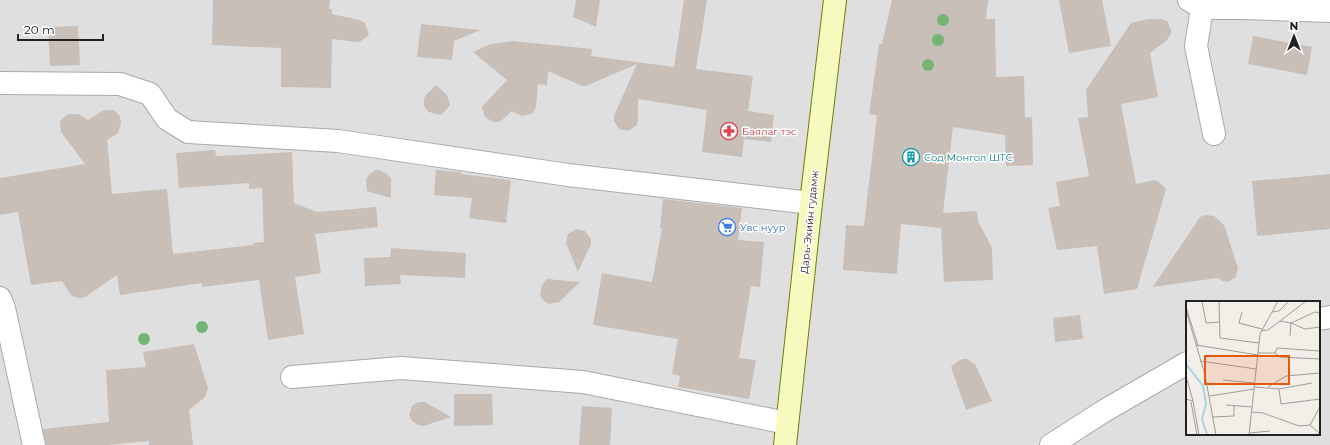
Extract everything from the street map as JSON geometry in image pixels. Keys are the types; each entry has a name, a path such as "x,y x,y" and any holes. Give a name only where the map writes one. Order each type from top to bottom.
{"main road":[{"name":"Дарь-Эхийн гудамж","path":"785,445 835,0"}],"street":[{"path":"1214,134 1196,46 1195,4 1244,8 1330,11"},
{"path":"0,83 120,84 150,94 167,119 188,132 338,141 568,175 811,203"},
{"path":"0,298 4,308 26,402 34,445"},
{"path":"1320,319 1330,317"},
{"path":"1051,445 1104,411 1186,364"},
{"path":"292,378 401,368 583,382 788,423"}],"shaded area":[{"path":"0,0 1330,0 1330,445 0,445"}],"building":[{"path":"213,0 330,0 329,9 332,9 332,14 359,20 365,23 369,35 357,42 332,39 331,88 281,87 281,48 212,45"},
{"path":"576,0 600,0 596,27 573,17"},
{"path":"684,0 707,0 696,69 753,76 748,111 774,115 771,142 744,139 742,157 702,152 707,110 638,99 638,121 636,126 628,131 619,129 614,121 614,116 637,64 586,86 582,86 548,71 547,85 538,84 536,106 535,110 531,114 522,116 512,111 498,122 493,122 485,117 482,107 507,80 473,52 491,44 513,41 592,49 591,56 674,67"},
{"path":"892,0 988,0 986,19 995,19 996,77 1024,76 1025,118 1032,117 1033,165 1006,166 1005,135 953,127 943,213 977,211 978,221 992,248 993,280 944,282 941,228 901,224 897,274 843,270 846,225 864,226 877,115 869,114 879,44 882,44"},
{"path":"1059,0 1102,0 1111,46 1069,53"},
{"path":"1148,19 1161,19 1167,21 1171,30 1171,34 1167,40 1150,53 1158,97 1121,104 1136,184 1155,180 1166,189 1137,289 1104,294 1097,246 1057,250 1048,208 1060,206 1056,182 1089,176 1078,118 1088,117 1086,90 1131,23"},
{"path":"421,24 480,30 454,41 452,60 417,57"},
{"path":"78,26 80,65 50,66 48,27"},
{"path":"1253,36 1312,47 1307,75 1248,64"},
{"path":"436,85 447,95 450,105 441,115 429,112 424,105 426,95"},
{"path":"113,110 117,113 120,117 121,123 118,133 107,140 112,194 167,189 173,254 253,245 253,243 264,242 262,188 249,189 249,183 179,188 176,153 215,150 216,156 292,152 294,203 317,212 376,207 378,227 315,234 321,273 295,277 304,334 268,340 259,280 202,287 202,283 120,295 117,275 85,297 80,298 71,295 62,281 31,285 18,212 0,215 0,178 85,164 61,132 60,121 68,114 78,114 88,120 102,111"},
{"path":"375,170 380,170 391,179 391,198 367,191 366,180"},
{"path":"436,170 461,172 461,174 511,180 506,223 469,218 472,198 434,195"},
{"path":"1330,174 1330,229 1257,236 1252,181"},
{"path":"663,199 742,208 738,240 764,242 760,287 751,286 739,358 756,360 749,399 678,387 680,376 672,374 678,339 593,325 602,273 652,282 662,228 660,228"},
{"path":"1206,215 1214,216 1224,225 1238,268 1236,277 1228,282 1217,278 1153,287 1200,217"},
{"path":"576,229 585,231 591,239 591,244 578,272 566,243 568,234"},
{"path":"391,248 466,253 465,278 400,275 401,284 365,286 364,258 390,257"},
{"path":"547,279 580,282 559,302 549,304 542,299 540,294 542,285"},
{"path":"1080,315 1083,339 1055,342 1053,318"},
{"path":"194,344 208,388 205,397 189,410 193,445 149,445 149,441 108,445 46,445 43,429 109,422 106,370 146,367 143,352"},
{"path":"963,359 967,359 975,364 992,401 966,410 951,367"},
{"path":"454,394 492,394 493,425 454,426"},
{"path":"420,402 425,402 451,417 423,426 418,425 411,420 409,415 412,406"},
{"path":"582,406 612,408 610,445 579,445"}],"place":[{"name":"Баялаг тэс","path":"729,131"},
{"name":"Сод Монгол ШТС","path":"911,157"},
{"name":"Увс нуур","path":"727,227"}]}
